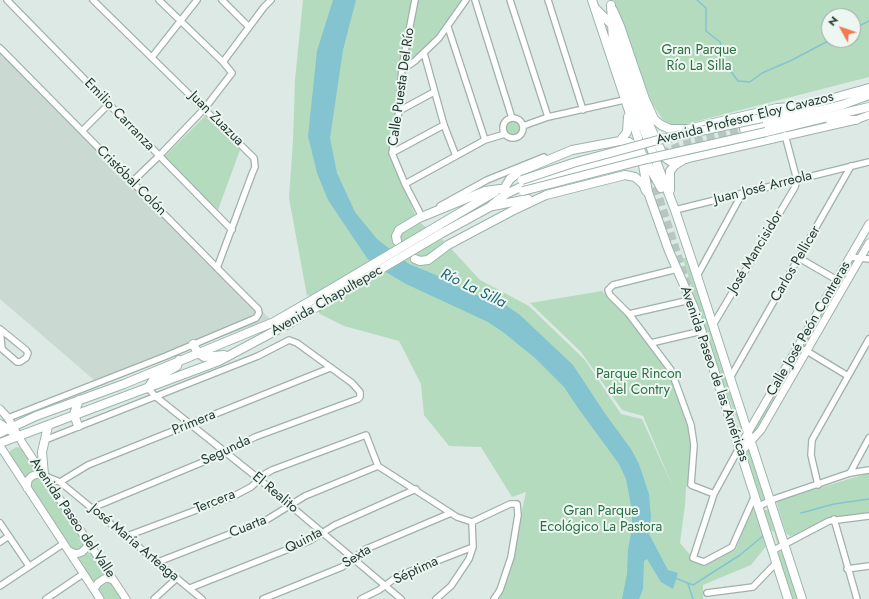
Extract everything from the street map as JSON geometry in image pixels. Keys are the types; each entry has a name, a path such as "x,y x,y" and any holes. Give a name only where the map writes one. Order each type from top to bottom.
{"main road":[{"name":"Avenida Paseo de las Américas","path":"610,2 614,45 662,182 684,237 771,500 802,599"},
{"path":"610,2 620,26 645,99 654,119 665,128 696,128 777,108 804,106"},
{"path":"593,4 618,34 648,122 664,157 668,160 686,159"},
{"path":"593,4 624,100 648,166 662,182 675,224 680,234 684,237"},
{"name":"Avenida Profesor Eloy Cavazos","path":"642,147 762,118 869,88"},
{"path":"744,129 842,105 869,95"},
{"name":"Avenida Profesor Eloy Cavazos","path":"654,159 869,107"},
{"path":"620,141 627,132 628,110"},
{"path":"811,120 856,120"},
{"path":"658,146 667,134 676,129"},
{"path":"642,147 645,131"},
{"path":"396,241 398,232 403,227 485,191 503,188 510,179 519,172 572,150 620,141 629,142 642,147"},
{"name":"Avenida Paseo de las Américas","path":"642,147 648,192 702,331 739,451 755,495 788,599"},
{"path":"491,206 506,194 529,183 558,173 626,156 642,147"},
{"name":"Avenida Chapultepec","path":"0,433 274,322 503,188 573,163 642,147"},
{"name":"Avenida Chapultepec","path":"0,443 219,361 332,298 442,233 491,206 523,191 654,159"},
{"path":"673,207 669,183 670,171 686,159"},
{"path":"491,206 542,197 598,181 629,175 635,177 643,184 655,211"},
{"path":"648,192 651,184 662,182"},
{"path":"415,258 420,261 428,260 448,245 542,197"},
{"path":"193,344 198,353 204,357 236,352"},
{"path":"148,388 153,380 177,366 179,360"},
{"path":"78,426 74,416 75,408 79,400"},
{"path":"0,424 11,428 19,436"},
{"path":"44,476 41,458 48,426"}],"street":[{"name":"Emilio Carranza","path":"7,0 232,230"},
{"name":"Juan Zuazua","path":"93,0 251,154 255,163 217,268"},
{"path":"132,182 205,108 232,73 223,62 159,0"},
{"path":"152,57 197,0"},
{"path":"222,0 249,27"},
{"path":"223,62 271,0"},
{"name":"Calle Puesta Del Río","path":"415,0 402,70 399,111 392,153 405,184 423,217"},
{"path":"402,70 424,53 448,27 466,0"},
{"path":"475,0 512,118"},
{"path":"512,0 548,117"},
{"path":"548,0 583,110"},
{"path":"448,27 485,140"},
{"name":"Cristóbal Colón","path":"0,48 258,309 259,315 193,344"},
{"path":"424,53 444,125 456,156"},
{"path":"399,111 434,92"},
{"path":"522,126 548,117 624,100"},
{"path":"82,131 109,104"},
{"path":"686,159 785,135 856,120 869,115"},
{"path":"405,184 485,140 505,134 511,137 516,137 522,131 522,126 520,121 512,118"},
{"path":"505,134 504,125 512,118"},
{"path":"392,153 444,125"},
{"path":"785,135 797,180"},
{"path":"423,217 487,180 550,156 572,150"},
{"path":"851,166 869,162"},
{"name":"Juan José Arreola","path":"673,207 797,180 851,166"},
{"name":"Carlos Pellicer","path":"730,378 851,166"},
{"name":"José Mancisidor","path":"713,325 795,187 797,180"},
{"path":"697,276 743,192"},
{"name":"Calle José Peón Contreras","path":"750,438 869,224"},
{"name":"Calle José Peón Contreras","path":"750,438 763,426 805,350 860,259 867,250 869,243"},
{"path":"852,254 867,250"},
{"path":"852,254 860,259 869,259"},
{"path":"799,258 837,280"},
{"path":"677,269 613,285 608,290 610,295 629,314 671,370 691,425 694,445 691,484 714,494"},
{"path":"629,314 690,300"},
{"path":"0,329 26,350 28,353 26,358 17,362 2,349 0,329"},
{"path":"651,343 702,331"},
{"path":"818,485 811,455 812,440 869,339"},
{"path":"45,440 258,356 289,340 297,343 330,368"},
{"path":"8,418 193,344"},
{"path":"805,350 848,376"},
{"name":"Segunda","path":"92,508 255,438 360,397 356,386 330,368"},
{"name":"Primera","path":"60,482 88,465 330,368"},
{"path":"88,387 92,396"},
{"name":"El Realito","path":"148,388 155,396 259,479 289,506 401,599"},
{"path":"0,409 8,418 11,428"},
{"name":"Tercera","path":"127,536 234,496 251,487 272,470 366,434 378,466"},
{"name":"Avenida Paseo del Valle","path":"19,436 126,599"},
{"path":"750,438 739,451 714,494 693,558 704,562 732,547 755,495"},
{"path":"850,473 869,438"},
{"name":"Avenida Paseo del Valle","path":"0,446 100,599"},
{"path":"378,466 416,489 451,513 472,522 510,504 516,504 518,514 511,557 500,590 494,599"},
{"name":"Cuarta","path":"158,562 268,519 305,496 378,466"},
{"path":"758,507 771,500 850,473 869,470"},
{"path":"27,488 28,480 32,476 38,474 44,476"},
{"name":"José María Arteaga","path":"44,476 60,482 202,599"},
{"name":"Quinta","path":"190,588 309,541 335,525 416,489"},
{"name":"Sexta","path":"263,599 342,567 366,549 451,513"},
{"path":"772,551 834,519 869,516"},
{"path":"834,519 847,569 857,599"},
{"path":"0,522 29,566"},
{"path":"436,599 443,594 458,578 469,560 473,547 472,522"},
{"path":"0,542 9,536"},
{"path":"0,586 29,566 65,547 79,554 85,550 87,541"},
{"name":"Séptima","path":"361,599 403,574 473,547"},
{"path":"707,593 754,587 776,563"},
{"path":"847,569 869,566"},
{"path":"46,599 84,574"},
{"path":"94,589 98,583 104,579 108,578 113,580"},
{"path":"159,598 177,578"}],"shaded area":[{"path":"0,48 271,320 94,380 0,299"}],"green space":[{"name":"Gran Parque Ecológico La Pastora","path":"303,0 414,0 400,67 392,153 415,215 413,217 445,242 480,280 529,306 585,360 621,414 642,419 673,487 643,416 622,410 581,352 530,303 602,291 627,317 669,372 688,424 693,448 688,484 686,487 680,543 693,558 706,564 736,549 754,504 767,545 751,565 703,585 703,599 497,599 509,569 526,492 512,497 481,447 449,446 424,415 421,384 399,341 344,326 320,314 309,295 307,296 289,198 295,80"},
{"path":"418,0 461,0 456,10 429,44 409,61 407,59"},
{"name":"Gran Parque Río La Silla","path":"614,0 869,0 869,77 674,127 663,120 652,103"},
{"path":"205,116 240,150 218,210 164,157"},
{"path":"513,120 519,122 521,128 519,134 513,136 507,134 505,128 507,122"},
{"path":"683,258 686,258 721,361 744,431 742,432 708,344"},
{"path":"851,259 855,260 755,434 751,430"},
{"path":"749,445 766,499 762,502 744,450"},
{"path":"16,447 22,448 122,599 103,599 9,455 10,451"},
{"path":"869,473 869,514 830,517 794,535 790,536 786,533 776,501"},
{"path":"770,510 781,542 777,543 774,532 769,529 763,511"},
{"path":"784,550 799,599 791,599 777,553"}],"water":[{"path":"333,0 356,0 343,50 330,138 337,173 355,212 377,239 409,264 436,275 468,292 507,306 520,315 573,365 631,449 639,464 649,494 651,517 649,534 668,570 678,573 673,589 661,582 647,559 644,561 643,589 639,599 622,599 627,574 628,549 632,529 632,511 626,479 619,464 564,387 535,358 488,322 406,284 379,268 367,258 328,200 317,173 308,136 317,51"}],"waterway":[{"path":"697,0 706,8 706,31 720,42 726,65 738,81 750,82 762,73 790,61 821,45"},
{"path":"861,25 869,21"},
{"path":"801,513 834,504 869,499"},
{"path":"675,578 693,585 740,555 764,535"},
{"path":"688,584 693,599"}],"tunnel":[{"path":"663,156 668,151 682,145 744,129"},
{"path":"654,175 655,185 688,287"}],"water label":[{"name":"Río La Silla","path":"473,289"}],"park label":[{"name":"Parque Rincon del Contry","path":"639,384"}]}
